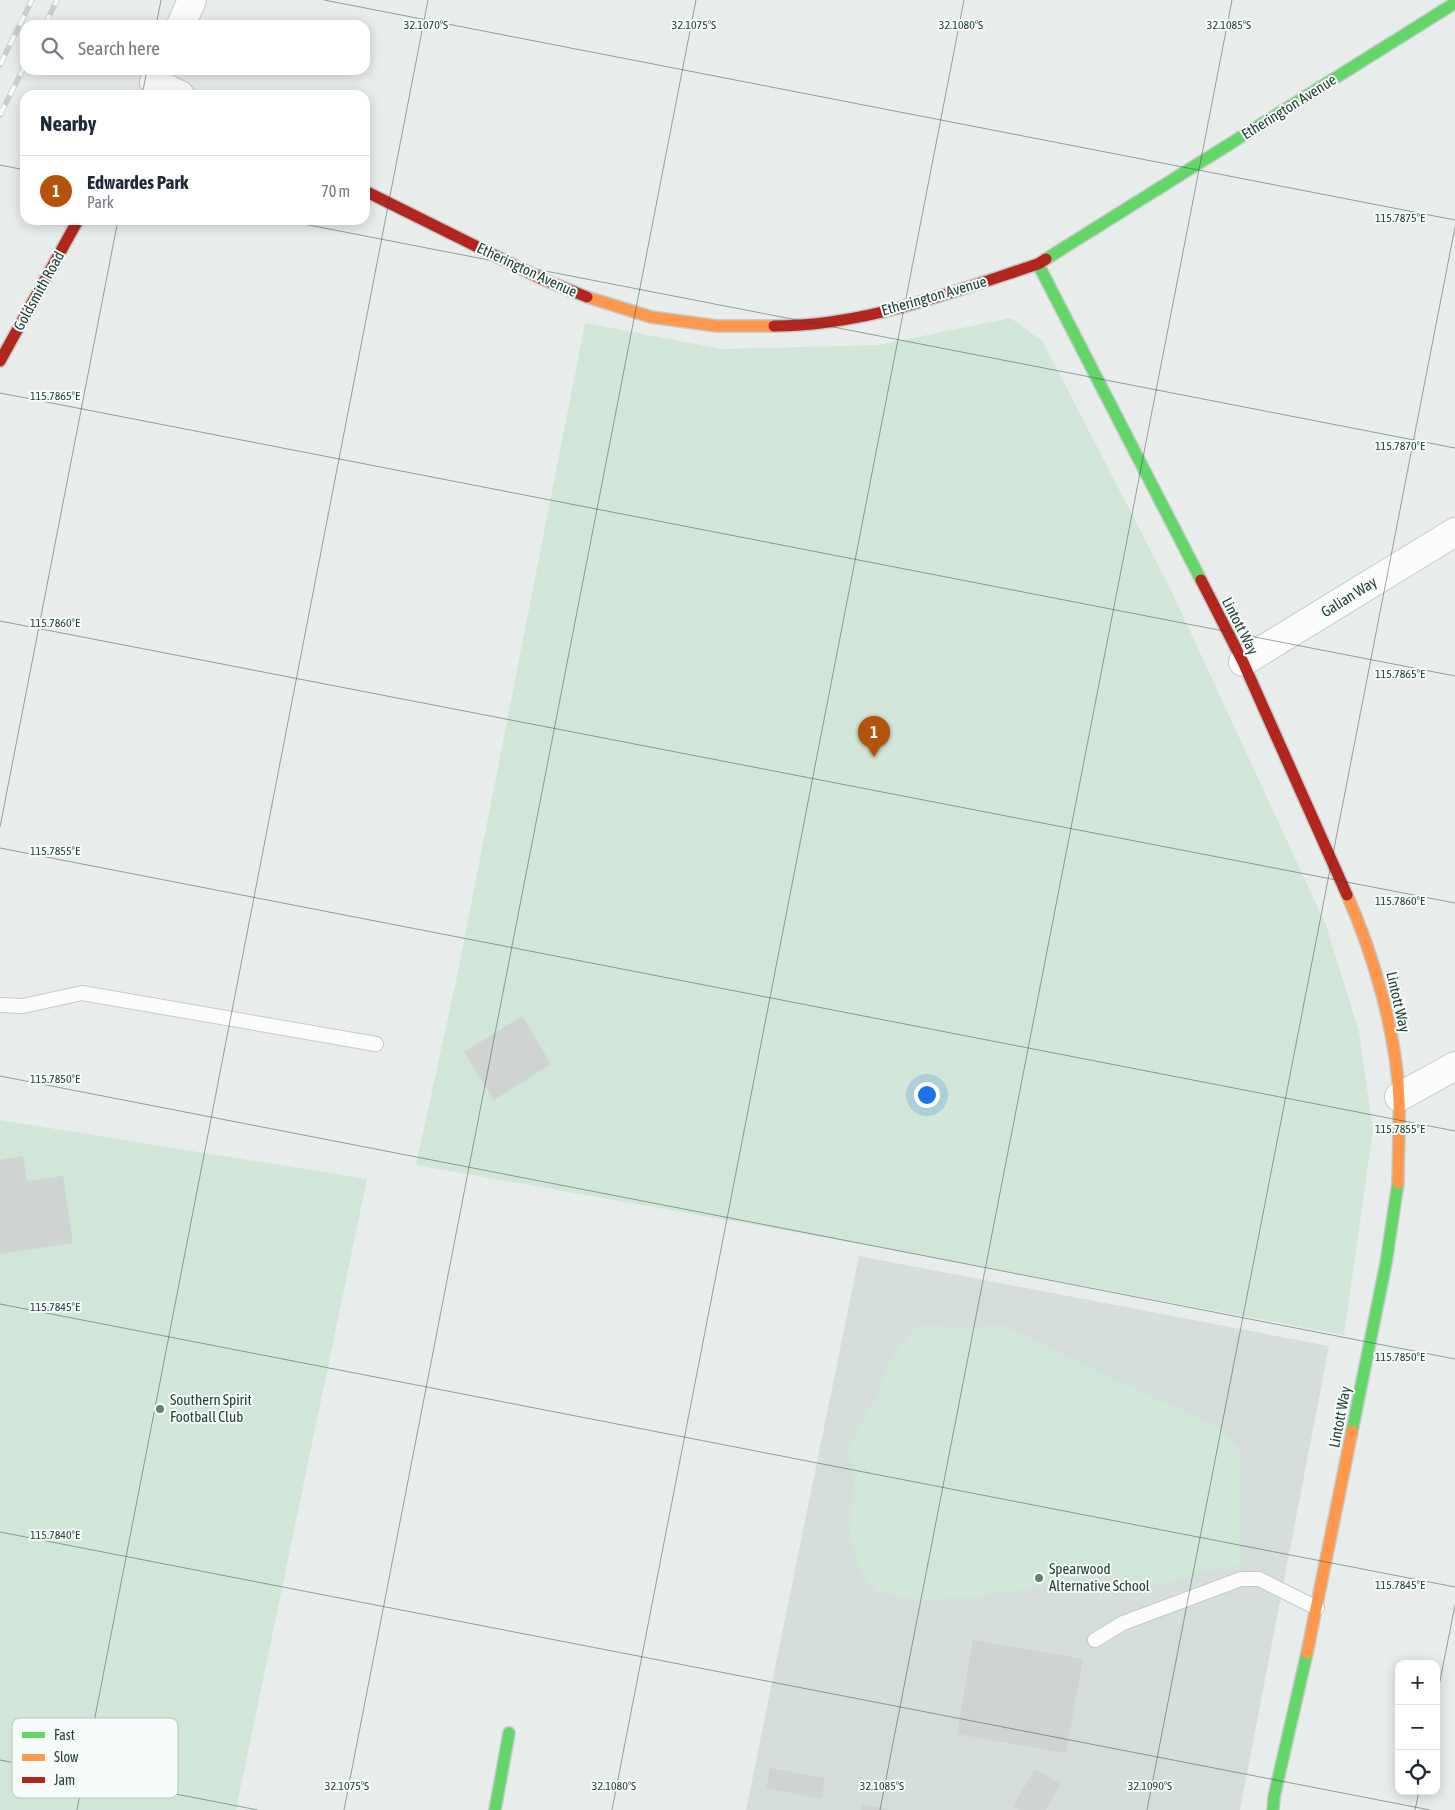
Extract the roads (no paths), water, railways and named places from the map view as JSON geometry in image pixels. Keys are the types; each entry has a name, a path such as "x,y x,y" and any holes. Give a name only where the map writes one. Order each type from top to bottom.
{"street":[{"path":"183,20 192,0"},
{"name":"Etherington Avenue","path":"370,193 542,280 604,303 651,317 717,326 782,326 840,320 902,308 1038,264 1455,3"},
{"path":"154,82 170,90"},
{"name":"Goldsmith Road","path":"0,361 75,225"},
{"name":"Lintott Way","path":"1038,264 1242,662 1353,908 1379,983 1392,1039 1399,1097 1398,1183 1386,1263 1317,1608 1274,1797 1273,1810"},
{"name":"Galian Way","path":"1242,662 1455,532"},
{"path":"1399,1097 1455,1066"},
{"path":"495,1810 509,1733"}],"lane":[{"path":"0,1005 23,1006 82,993 376,1044"},
{"path":"1095,1640 1123,1623 1242,1579 1259,1579 1317,1608"}],"railway":[{"path":"22,20 32,0"},
{"path":"47,20 57,0"},
{"path":"0,65 20,24"},
{"path":"0,115 20,75"}],"place":[{"name":"Edwardes Park","path":"874,757"},
{"name":"Southern Spirit Football Club","path":"160,1409"},
{"name":"Spearwood Alternative School","path":"1039,1578"}]}
